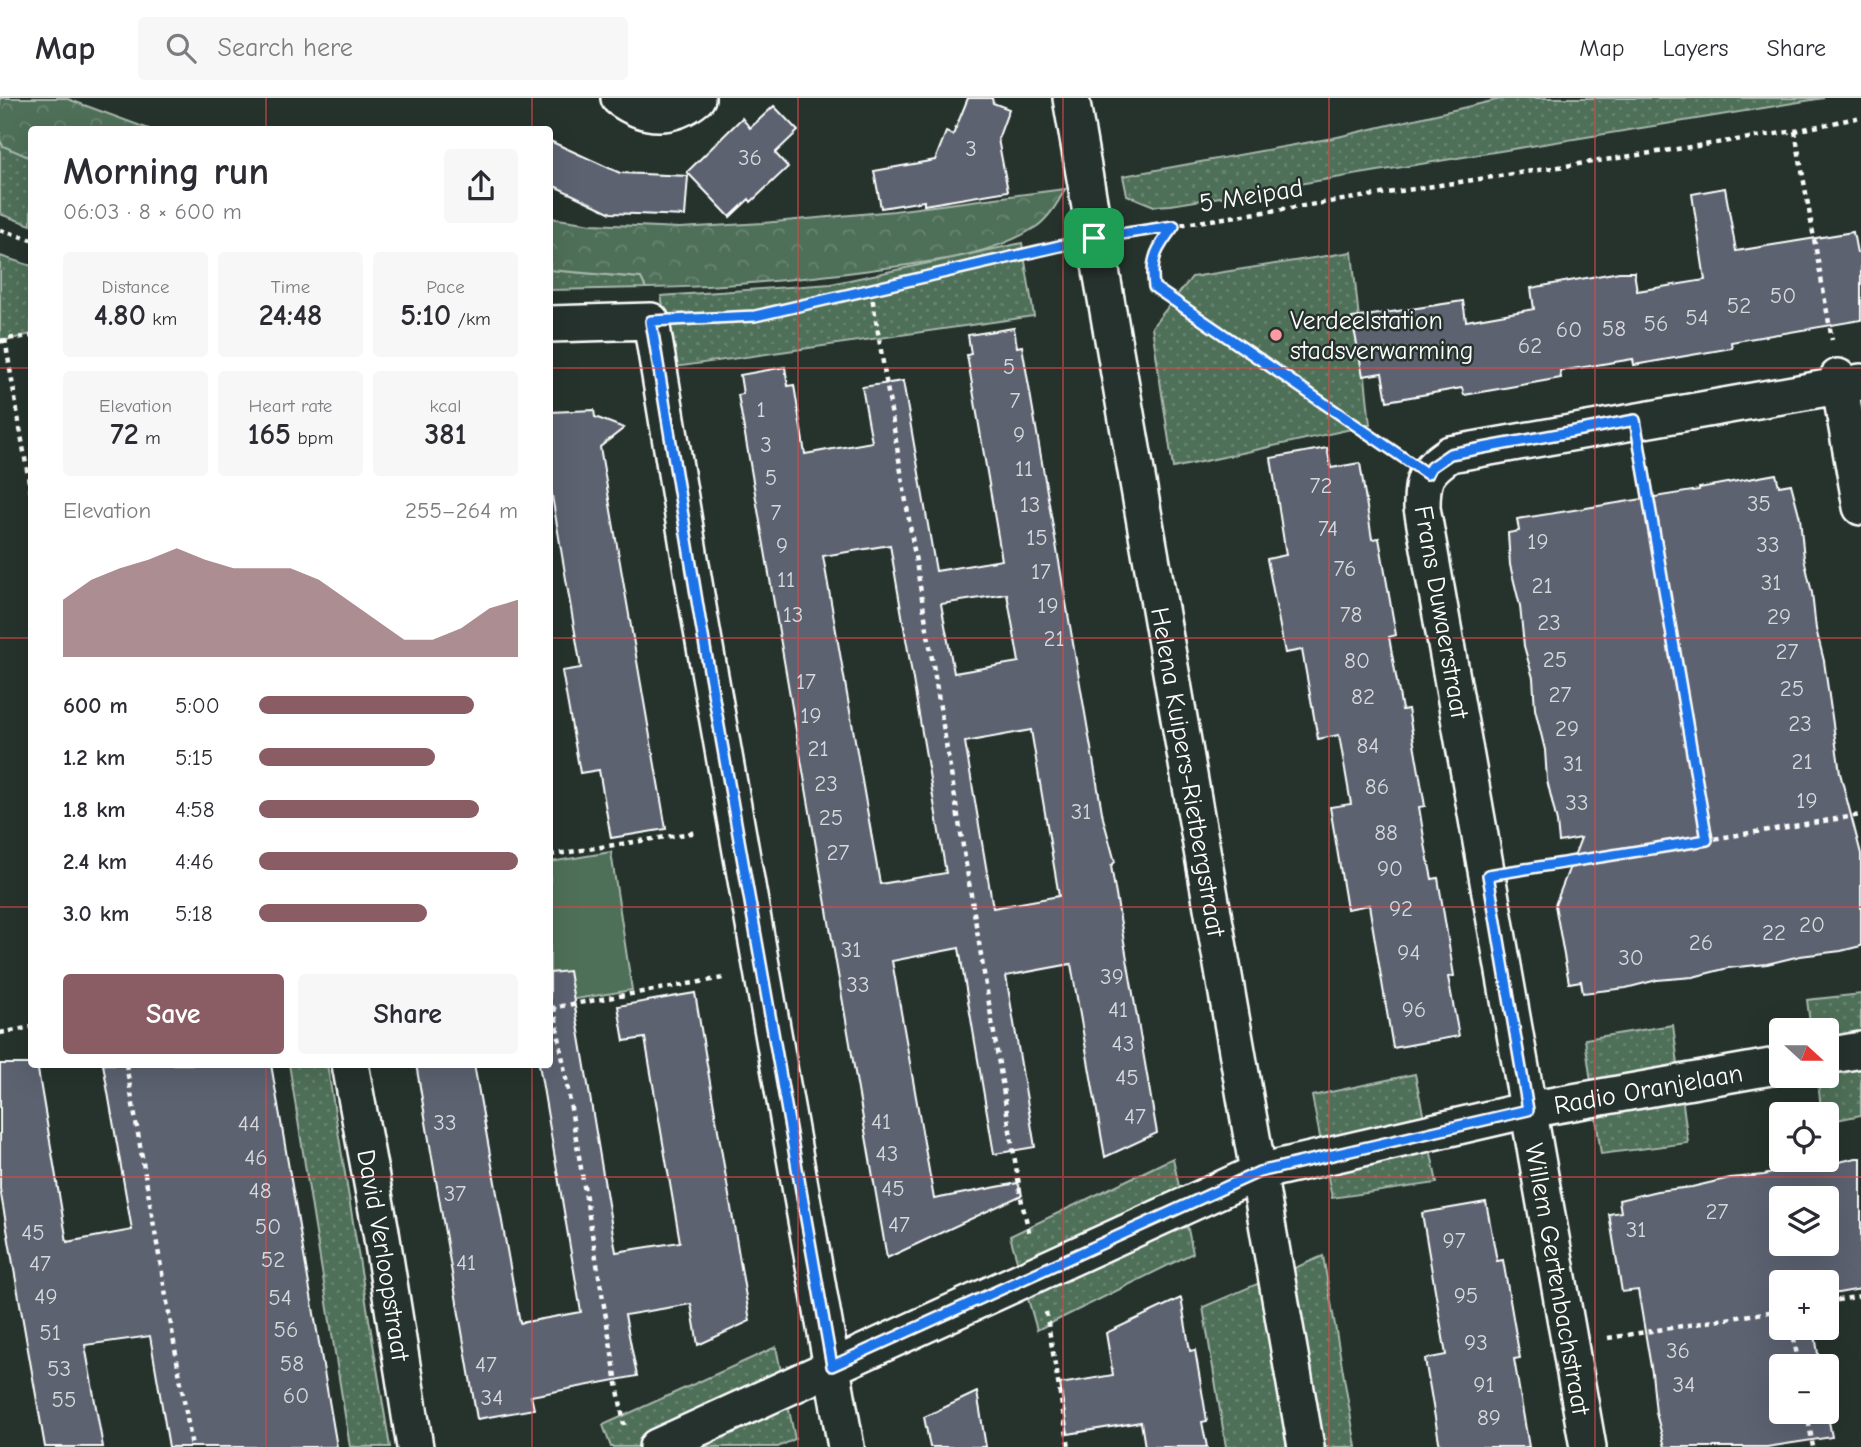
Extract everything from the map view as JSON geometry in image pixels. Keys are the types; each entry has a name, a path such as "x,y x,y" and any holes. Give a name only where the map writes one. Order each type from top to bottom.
{"street":[{"path":"619,98 633,108 650,113 669,113 687,107 697,98"},
{"name":"Helena Kuipers-Rietbergstraat","path":"1071,98 1306,1447"},
{"path":"553,324 651,321 846,1447"},
{"path":"1846,381 1861,507"},
{"name":"Frans Duwaerstraat","path":"1528,1110 1422,508 1422,484 1431,467 1450,454 1846,381"},
{"path":"1839,1054 1861,1050"},
{"name":"Radio Oranjelaan","path":"641,1441 832,1366 1259,1172 1528,1110 1769,1067"},
{"name":"David Verloopstraat","path":"351,1068 381,1232 415,1447"},
{"name":"Willem Gertenbachstraat","path":"1528,1110 1588,1447"}],"path":[{"name":"5 Meipad","path":"651,321 755,316 1094,238 1795,131 1861,117"},
{"path":"1795,131 1846,381"},
{"path":"1174,226 1156,250 1152,271 1154,287 1427,474"},
{"path":"0,230 28,239"},
{"path":"871,290 1022,1203 1039,1273 1069,1447"},
{"path":"28,337 2,341 28,479"},
{"path":"1635,420 1707,840"},
{"path":"1488,875 1861,816"},
{"path":"553,855 737,825"},
{"path":"553,1007 762,972"},
{"path":"553,1012 641,1441"},
{"path":"0,1033 28,1028"},
{"path":"127,1068 192,1447"},
{"path":"1839,1300 1861,1296"},
{"path":"1569,1345 1769,1312"},
{"path":"1809,1424 1813,1447"}],"green space":[{"path":"0,98 65,98 141,126 28,126 28,157 3,146 0,140"},
{"path":"1505,98 1824,98 1171,205 1154,206 1127,195 1123,176 1333,138"},
{"path":"0,140 4,146 28,157 28,224 0,214"},
{"path":"1065,189 1053,210 1036,227 997,246 935,261 787,280 646,288 641,278 553,270 553,218 592,224 680,228 894,211"},
{"path":"1022,243 1034,316 675,367 661,296 831,284"},
{"path":"1352,252 1370,425 1173,468 1152,327 1192,277"},
{"path":"0,256 28,265 28,335 0,342"},
{"path":"553,270 641,278 646,288 553,290"},
{"path":"611,852 632,990 553,1003 553,862"},
{"path":"1861,994 1861,1115 1839,1120 1839,1102 1820,1102 1819,1088 1839,1088 1839,1018 1809,1018 1807,1000"},
{"path":"1673,1025 1688,1143 1601,1154 1585,1039"},
{"path":"290,1068 328,1068 390,1447 350,1447"},
{"path":"1415,1074 1437,1183 1332,1198 1312,1096"},
{"path":"1173,1158 1193,1253 1037,1330 1010,1236"},
{"path":"1323,1256 1356,1447 1226,1447 1203,1307"},
{"path":"776,1347 795,1439 778,1447 611,1447 603,1425"}],"building":[{"path":"968,98 992,98 993,103 1009,109 998,139 1008,191 924,205 924,201 881,208 874,171 935,160 946,132 953,135"},
{"path":"774,106 798,131 775,153 788,167 751,202 749,199 730,217 687,172 742,118 750,128"},
{"path":"553,142 620,173 688,176 685,216 611,213 553,185"},
{"path":"1725,188 1736,251 1853,232 1857,253 1861,253 1861,320 1731,342 1732,348 1634,365 1633,359 1560,371 1561,378 1464,395 1462,388 1387,401 1382,373 1363,376 1352,318 1463,301 1466,321 1534,309 1531,288 1619,272 1634,272 1637,291 1705,280 1692,194"},
{"path":"1014,328 1017,347 1022,346 1103,818 1115,862 1111,866 1157,1133 1105,1157 1071,964 1006,976 1035,1147 994,1154 959,948 892,961 934,1199 1018,1183 1022,1195 887,1258 738,395 743,394 740,375 785,367 788,386 794,385 805,454 872,442 862,387 903,381 936,571 1002,560 967,355 971,354 968,335","holes":["890,545 946,873 880,884 823,556","1007,594 1019,662 954,673 941,604","1031,730 1059,896 993,908 965,742"]},
{"path":"594,410 595,417 624,428 600,447 666,829 611,838 599,770 580,773 562,671 581,668 553,502 553,412"},
{"path":"1327,448 1331,468 1360,463 1372,539 1379,538 1396,635 1389,637 1402,710 1408,709 1425,806 1419,807 1425,844 1432,879 1438,878 1454,976 1448,977 1459,1036 1393,1048 1369,905 1347,909 1330,807 1351,804 1339,735 1318,739 1302,650 1285,653 1267,559 1286,555 1271,458"},
{"path":"1776,474 1779,486 1791,484 1800,518 1804,558 1824,661 1840,773 1861,854 1861,946 1767,964 1728,968 1693,977 1657,980 1626,988 1583,993 1581,981 1569,983 1555,905 1581,838 1559,842 1547,780 1545,750 1535,709 1533,678 1524,646 1520,606 1510,565 1508,533 1519,531 1517,519 1699,490"},
{"path":"569,971 616,1252 680,1242 645,1038 624,1041 618,1006 695,993 750,1321 698,1345 691,1304 625,1315 637,1376 531,1396 534,1409 477,1419 417,1068 475,1068 520,1323 581,1312 540,1068 553,1068 553,973"},
{"path":"0,1064 28,1064 28,1068 38,1068 67,1242 132,1230 104,1068 272,1068 337,1447 169,1447 150,1336 85,1345 103,1447 45,1447 0,1189"},
{"path":"1861,1158 1861,1289 1839,1293 1839,1270 1769,1270 1769,1340 1816,1340 1818,1354 1769,1354 1769,1424 1830,1424 1832,1437 1767,1447 1665,1447 1656,1413 1638,1290 1622,1292 1609,1214 1621,1212 1619,1200 1730,1178 1776,1172 1839,1172 1839,1162"},
{"path":"1486,1202 1497,1261 1503,1260 1520,1358 1514,1359 1529,1447 1440,1447 1425,1359 1446,1355 1422,1213"},
{"path":"1181,1298 1190,1351 1195,1350 1207,1421 1202,1422 1207,1447 1145,1447 1141,1422 1068,1434 1060,1384 1113,1375 1106,1333"},
{"path":"977,1392 986,1447 930,1447 924,1417"}],"place":[{"name":"Verdeelstation stadsverwarming","path":"1276,335"}],"route":[{"path":"1174,226 1156,250 1152,271 1154,287 1427,474 1431,467 1450,454 1635,420 1707,840 1488,875 1528,1110 1259,1172 832,1366 700,619 651,321 755,316 1094,238 1174,226"}]}
